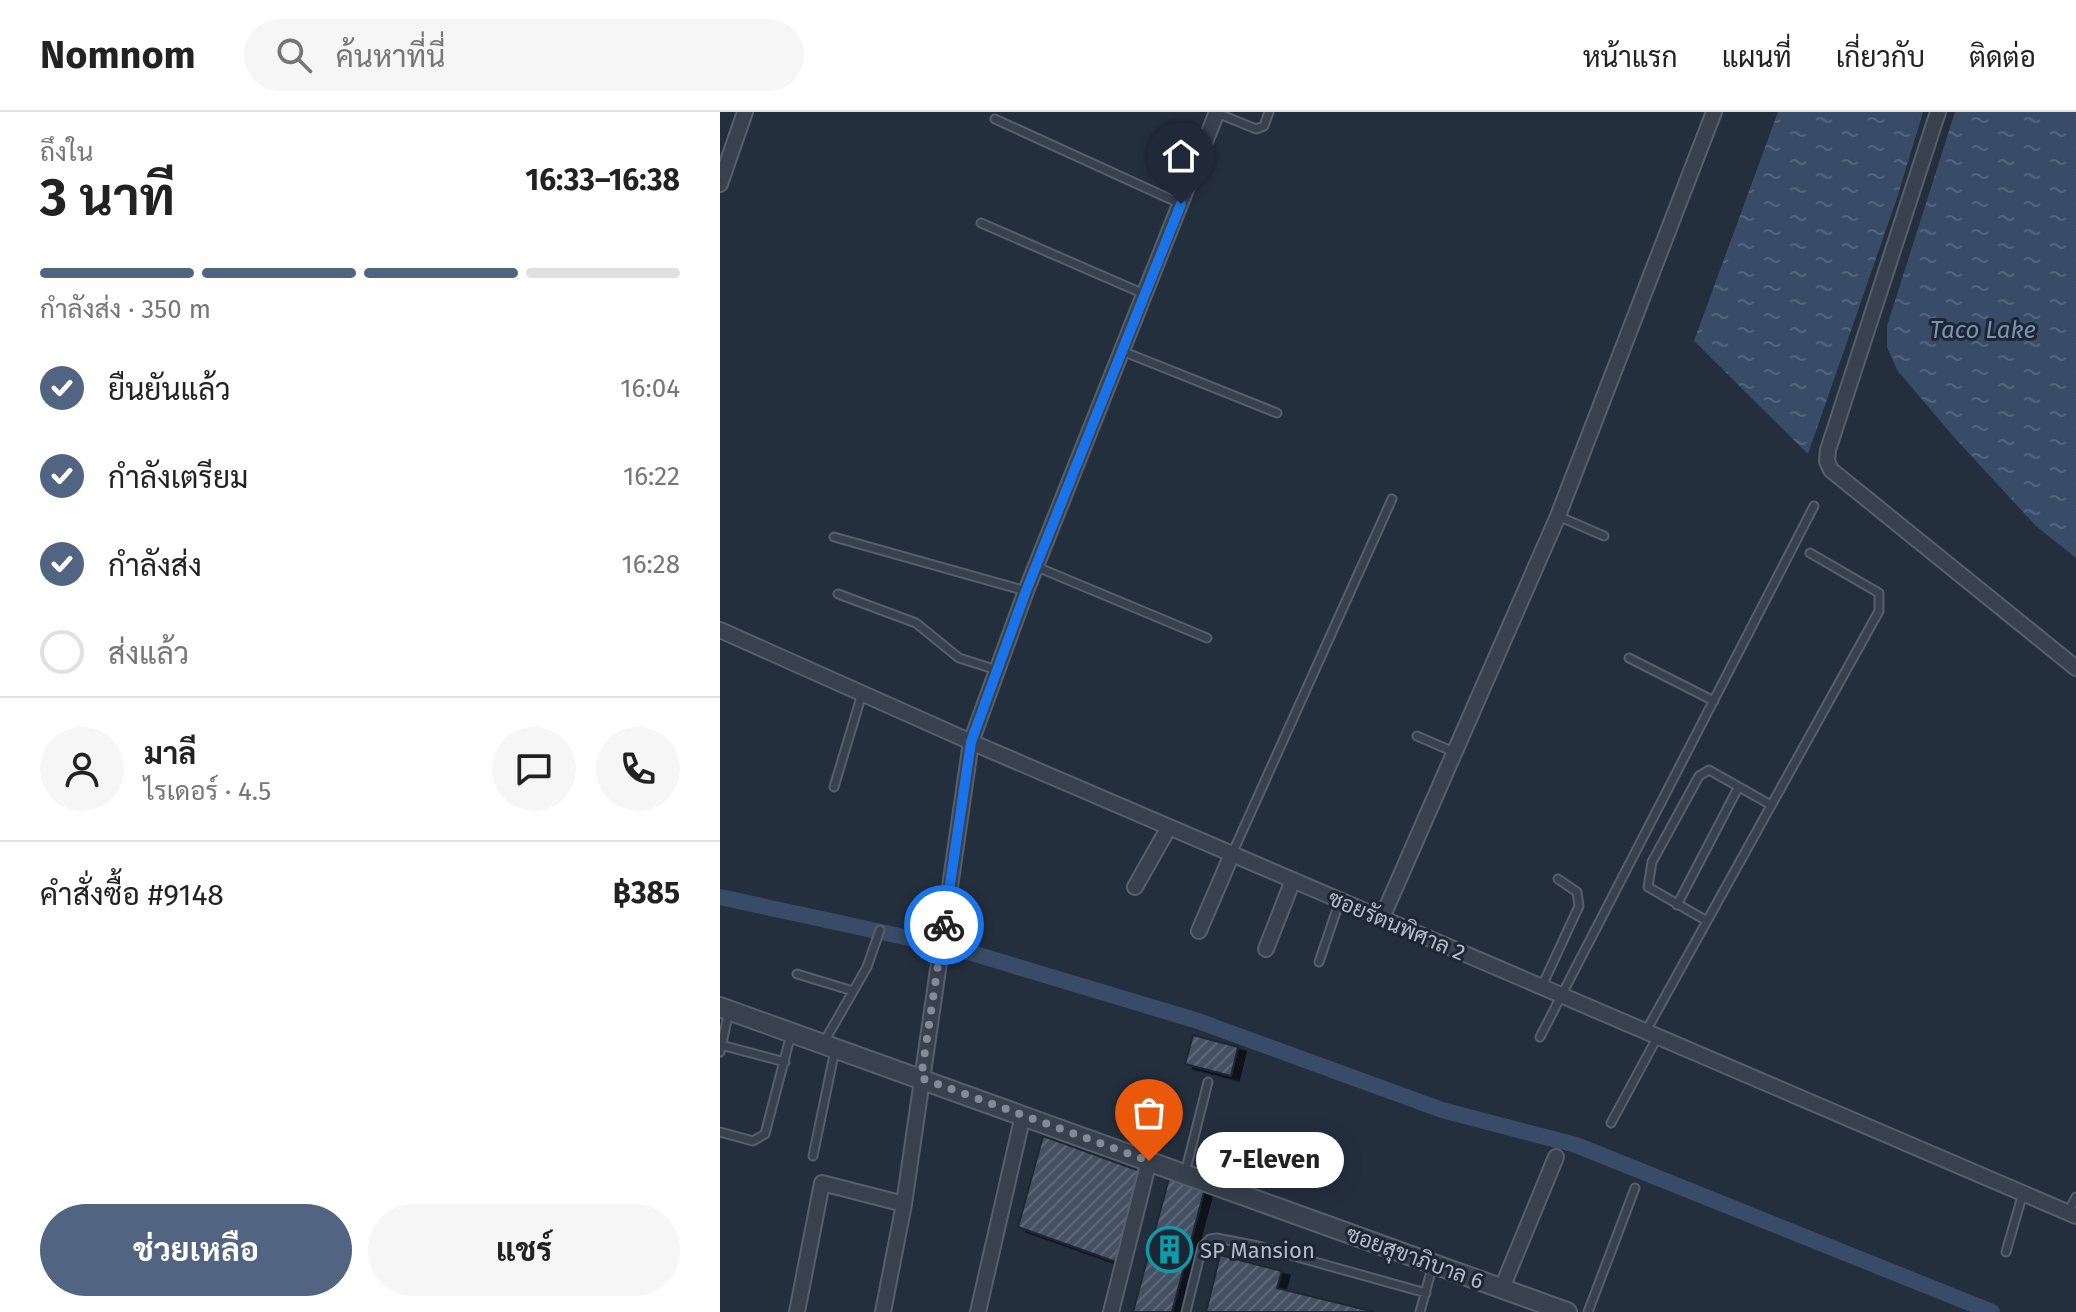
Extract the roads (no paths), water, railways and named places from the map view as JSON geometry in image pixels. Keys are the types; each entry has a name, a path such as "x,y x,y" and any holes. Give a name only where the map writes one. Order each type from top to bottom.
{"street":[{"path":"720,184 745,112"},
{"path":"883,1312 904,1204 971,742 1026,591 1217,112"},
{"path":"1382,918 1558,516 1714,112"},
{"path":"1938,112 1837,420 1827,461 1831,470 2076,668"},
{"name":"ซอยรัตนพิศาล 2","path":"720,630 971,742 2072,1214"},
{"path":"1135,887 1169,827"},
{"path":"1199,931 1232,854"},
{"path":"1266,949 1293,880"},
{"name":"ซอยสุขาภิบาล 6","path":"725,1008 1502,1288 1539,1307 1567,1312"},
{"path":"978,1312 1023,1115"},
{"path":"1502,1288 1556,1157"},
{"path":"1111,1312 1149,1161"},
{"path":"797,1312 822,1183 904,1204"}],"lane":[{"path":"1217,112 1260,129 1269,112"},
{"path":"995,119 1181,204"},
{"path":"981,223 1145,294"},
{"path":"1122,351 1277,413"},
{"path":"1232,854 1392,499"},
{"path":"1540,1037 1814,506"},
{"path":"1558,516 1604,536"},
{"path":"834,537 1026,591"},
{"path":"1611,1123 1707,921 1879,611 1879,593 1810,553"},
{"path":"1037,567 1207,638"},
{"path":"838,594 916,623 959,658 997,670"},
{"path":"1629,658 1714,701"},
{"path":"834,787 863,692"},
{"path":"1417,736 1456,753"},
{"path":"1707,921 1648,887 1657,852 1699,776 1709,770 1771,805"},
{"path":"1677,905 1738,788"},
{"path":"1542,987 1579,906 1577,892 1558,879"},
{"path":"1319,962 1340,900"},
{"path":"813,1156 829,1046 867,967 880,930"},
{"path":"797,974 853,991"},
{"path":"725,1008 721,1048 785,1062"},
{"path":"720,1132 753,1141 765,1134 791,1032"},
{"path":"1185,1174 1208,1082"},
{"path":"1588,1312 1635,1188"},
{"path":"2006,1252 2023,1193"},
{"path":"2072,1214 2076,1197"},
{"path":"1186,1312 1202,1247 1210,1239 1217,1238 1258,1246 1426,1293"},
{"path":"1420,1312 1433,1263"}],"water":[{"path":"1778,112 1923,112 1897,198 1808,454 1694,341"},
{"name":"Taco Lake","path":"1955,112 2076,112 2076,558 2036,526 1953,436 1897,370 1887,347 1887,326"}],"waterway":[{"path":"720,897 955,948 1198,1021 1442,1110 1576,1145 1992,1312"}],"place":[{"name":"7-Eleven","path":"1149,1161"},
{"name":"SP Mansion","path":"1169,1250"}]}
